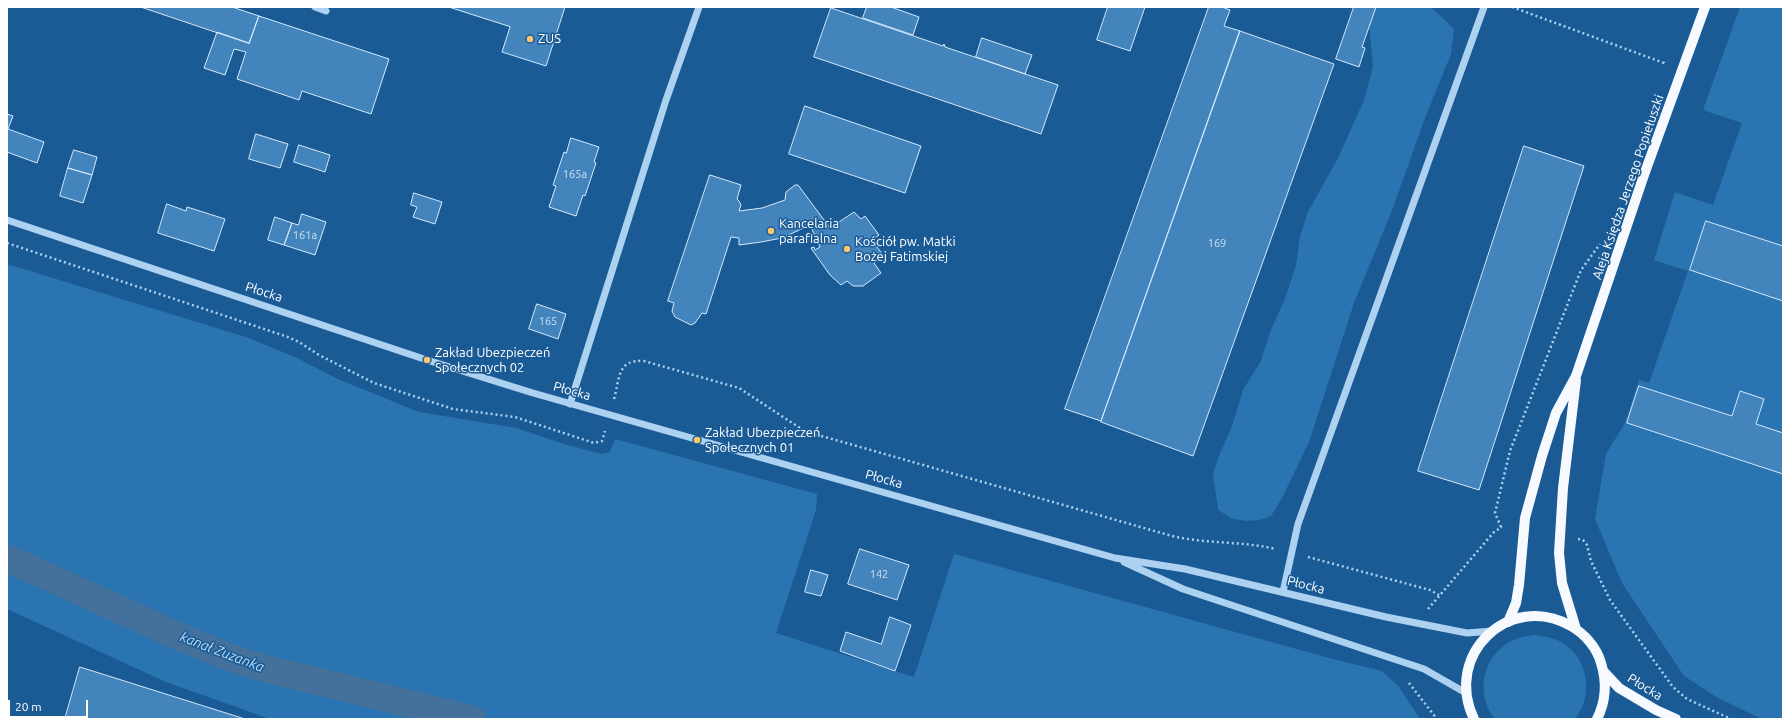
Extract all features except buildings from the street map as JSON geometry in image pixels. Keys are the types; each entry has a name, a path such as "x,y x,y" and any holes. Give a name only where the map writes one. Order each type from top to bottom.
{"main road":[{"name":"Aleja Księdza Jerzego Popiełuszki","path":"1508,622 1516,603 1525,518 1535,478 1556,413 1576,376 1644,175 1705,7"},
{"name":"Aleja Księdza Jerzego Popiełuszki","path":"1576,376 1563,488 1559,553 1562,583 1576,629"},
{"path":"1474,719 1469,709 1466,693 1468,665 1482,641 1492,631 1521,617 1543,617 1564,622 1586,637 1594,647 1604,672 1605,686 1604,699 1597,719"},
{"name":"Płocka","path":"1604,672 1620,688 1656,710 1676,719"}],"street":[{"path":"315,7 326,11"},
{"path":"570,404 666,100 699,7"},
{"path":"1283,592 1298,524 1484,7"},
{"name":"Płocka","path":"7,220 427,360 570,404 1115,558 1185,569 1386,617 1468,633 1492,631"},
{"name":"Płocka","path":"1115,558 1183,589 1424,669 1466,693"}],"path":[{"path":"1512,7 1664,63 1662,70"},
{"path":"1501,527 1495,512 1510,451 1581,270 1601,241"},
{"path":"1306,557 1430,590 1439,595"}],"shaded area":[{"path":"1373,7 1431,7 1454,29 1451,54 1423,123 1393,208 1354,303 1309,442 1282,498 1271,516 1260,520 1247,521 1233,519 1218,510 1213,473 1232,426 1243,390 1261,361 1270,332 1284,301 1296,266 1300,236 1308,212 1338,158 1364,100 1373,67 1369,22"},
{"path":"1740,7 1783,7 1783,719 1762,719 1718,698 1684,676 1622,583 1595,519 1606,454 1625,423 1639,380 1649,383 1688,271 1654,260 1675,192 1713,205 1742,123 1703,110"},
{"path":"7,264 246,337 295,357 340,380 419,412 516,428 567,445 602,454 610,452 615,439 817,494 816,510 776,633 914,677 954,554 1329,658 1382,671 1399,687 1420,719 270,719 166,682 7,609"},
{"path":"1534,635 1550,638 1566,645 1574,652 1580,661 1584,670 1586,690 1581,710 1575,719 1495,719 1489,711 1484,691 1484,682 1490,662 1495,654 1505,644 1517,639"}],"waterway":[{"name":"kanał Zuzanka","path":"7,558 171,633 226,656 263,668 472,719"}],"place":[{"name":"ZUS","path":"530,39"},
{"name":"Kancelaria parafialna","path":"771,231"},
{"name":"Kościół pw. Matki Bożej Fatimskiej","path":"847,249"},
{"name":"Zakład Ubezpieczeń Społecznych 02","path":"427,360"},
{"name":"Zakład Ubezpieczeń Społecznych 01","path":"697,440"}]}
